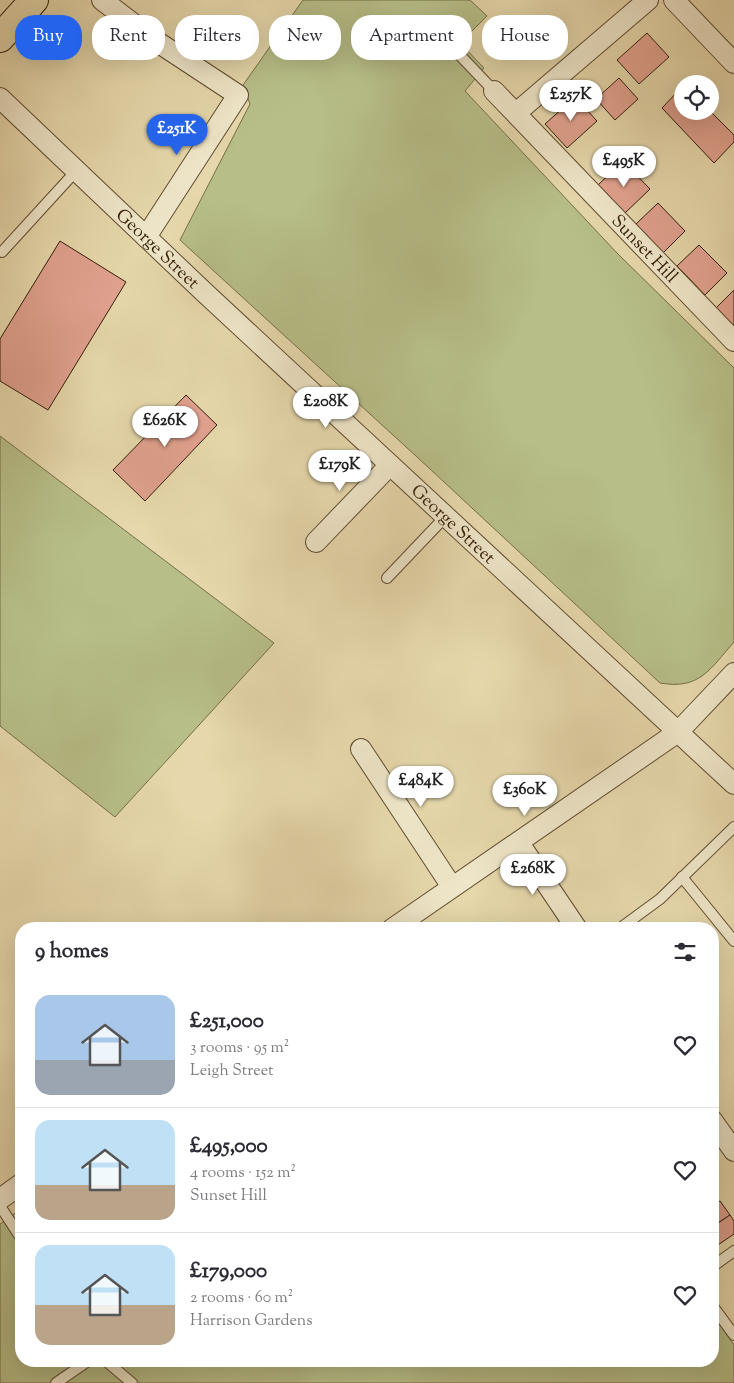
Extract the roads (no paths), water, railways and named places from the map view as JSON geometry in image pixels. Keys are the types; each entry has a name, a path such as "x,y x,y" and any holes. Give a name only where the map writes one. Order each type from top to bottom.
{"highway":[{"path":"0,38 34,0"}],"street":[{"path":"102,0 156,41 238,95 146,237"},
{"path":"516,114 648,0"},
{"path":"674,0 734,63"},
{"name":"Sunset Hill","path":"494,91 734,340"},
{"name":"George Street","path":"0,98 146,237 734,784"},
{"path":"316,542 390,465"},
{"path":"402,922 678,732 734,673"},
{"path":"361,749 452,887"},
{"path":"518,843 572,922"},
{"path":"719,1130 734,1151"},
{"path":"0,1199 15,1188"}],"lane":[{"path":"464,60 494,91"},
{"path":"2,252 76,171"},
{"path":"386,578 446,517"},
{"path":"629,922 660,899 734,827"},
{"path":"682,877 719,922"},
{"path":"719,923 734,941"},
{"path":"0,1206 15,1229"},
{"path":"719,1262 734,1251"},
{"path":"719,1315 734,1335"},
{"path":"56,1383 79,1367"},
{"path":"113,1367 132,1383"}]}
